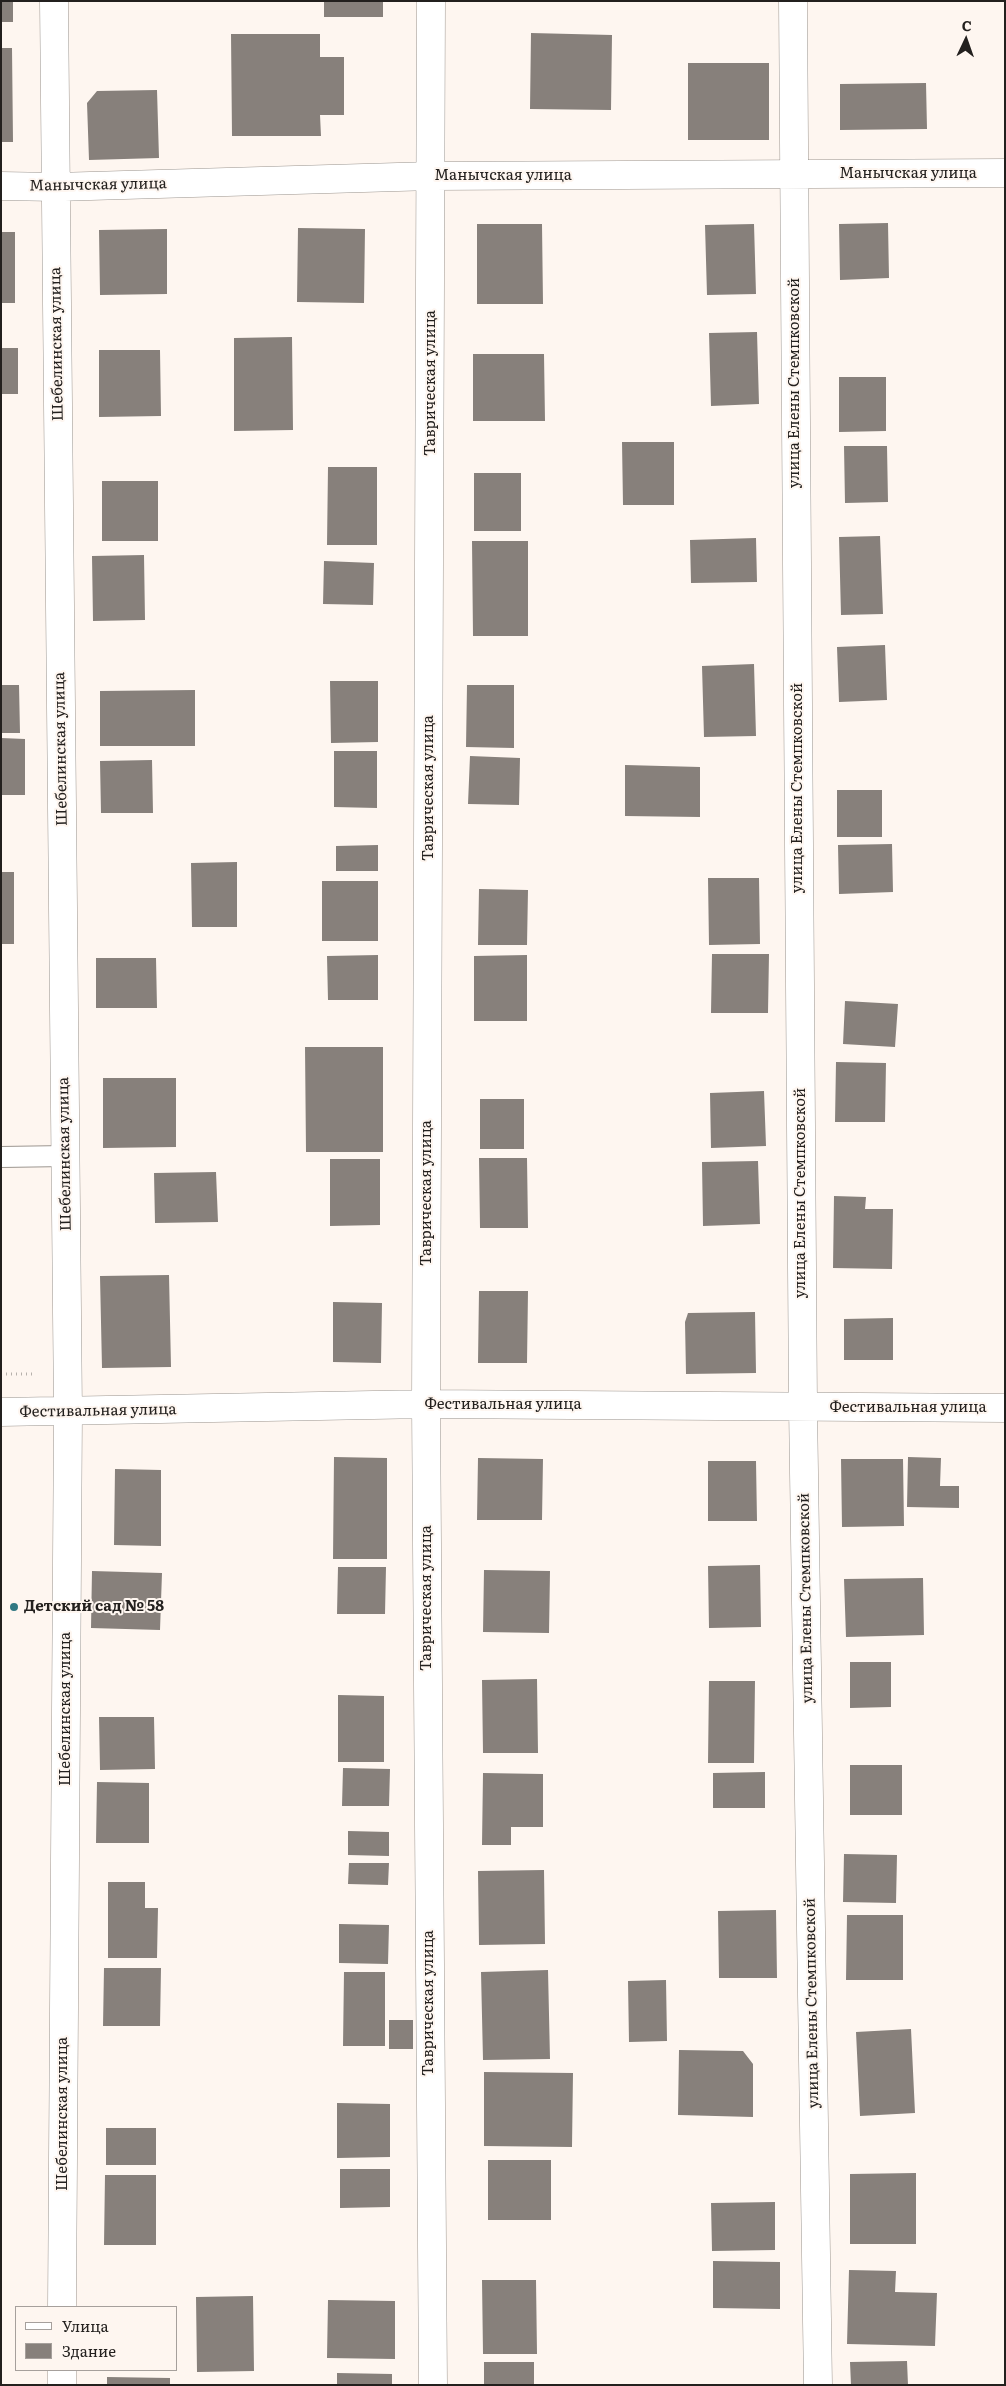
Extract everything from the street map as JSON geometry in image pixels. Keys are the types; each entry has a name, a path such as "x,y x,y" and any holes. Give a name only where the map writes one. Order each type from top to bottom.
{"street":[{"name":"Шебелинская улица","path":"54,1 68,1412 62,2306"},
{"name":"Таврическая улица","path":"432,1 426,1404 433,2385"},
{"name":"улица Елены Стемпковской","path":"792,1 803,1407 818,2385"},
{"name":"Манычская улица","path":"1,186 56,187 432,176 1005,173"},
{"name":"Фестивальная улица","path":"1,1412 426,1404 1005,1408"},
{"path":"62,2371 62,2385"}],"lane":[{"path":"1,1157 66,1156"}],"building":[{"path":"1,1 13,1 13,22 1,22"},
{"path":"324,1 383,1 383,17 324,17"},
{"path":"531,33 612,35 611,110 530,109"},
{"path":"231,34 320,34 320,57 344,57 344,115 320,115 321,136 232,136"},
{"path":"1,48 12,48 13,142 1,142"},
{"path":"688,63 769,63 769,140 688,140"},
{"path":"926,83 927,129 840,130 840,84"},
{"path":"157,90 159,158 89,160 87,103 97,91"},
{"path":"888,223 889,278 840,280 839,224"},
{"path":"477,224 542,224 543,304 477,304"},
{"path":"754,224 756,294 707,295 705,225"},
{"path":"298,228 365,229 364,303 297,302"},
{"path":"167,229 167,294 100,295 99,230"},
{"path":"1,232 15,232 15,303 1,303"},
{"path":"757,332 759,404 711,406 709,333"},
{"path":"292,337 293,430 234,431 234,338"},
{"path":"1,348 18,348 18,394 1,394"},
{"path":"99,350 160,350 161,416 99,417"},
{"path":"473,354 544,354 545,421 473,421"},
{"path":"839,377 886,377 886,431 839,432"},
{"path":"622,442 674,442 674,505 623,505"},
{"path":"844,446 887,446 888,502 845,503"},
{"path":"328,467 377,467 377,545 327,545"},
{"path":"474,473 521,473 521,531 474,531"},
{"path":"102,481 158,481 158,541 102,541"},
{"path":"880,536 883,614 841,615 839,537"},
{"path":"756,538 757,582 691,583 690,540"},
{"path":"472,541 528,541 528,636 473,636"},
{"path":"144,555 145,620 93,621 92,556"},
{"path":"324,561 374,563 373,605 323,604"},
{"path":"885,645 887,700 839,702 837,647"},
{"path":"754,664 756,736 704,737 702,666"},
{"path":"330,681 378,681 378,742 331,743"},
{"path":"1,685 19,685 20,733 1,733"},
{"path":"467,685 514,685 514,748 466,747"},
{"path":"195,690 195,746 100,746 100,691"},
{"path":"1,738 25,739 25,795 1,795"},
{"path":"334,751 377,751 377,808 334,807"},
{"path":"470,756 520,758 519,805 468,804"},
{"path":"152,760 153,813 101,813 100,761"},
{"path":"625,765 700,767 700,817 625,816"},
{"path":"837,790 882,790 882,837 837,837"},
{"path":"892,844 893,892 839,894 838,845"},
{"path":"378,845 378,871 336,871 336,846"},
{"path":"237,862 237,927 192,927 191,863"},
{"path":"1,872 14,872 14,944 1,944"},
{"path":"708,878 759,878 760,944 709,945"},
{"path":"322,881 378,881 378,941 322,941"},
{"path":"479,889 528,890 527,945 478,945"},
{"path":"712,954 769,954 768,1013 711,1013"},
{"path":"378,955 378,1000 328,1000 327,956"},
{"path":"527,955 527,1021 474,1021 474,956"},
{"path":"96,958 156,958 157,1008 96,1008"},
{"path":"845,1001 898,1004 895,1047 843,1044"},
{"path":"305,1047 383,1047 383,1152 306,1152"},
{"path":"836,1062 886,1063 885,1122 835,1122"},
{"path":"103,1078 176,1078 176,1147 103,1148"},
{"path":"764,1091 766,1146 711,1148 710,1093"},
{"path":"480,1099 524,1099 524,1149 480,1149"},
{"path":"479,1158 527,1158 528,1228 480,1228"},
{"path":"330,1159 380,1159 380,1225 330,1226"},
{"path":"758,1161 760,1224 703,1226 702,1162"},
{"path":"216,1172 218,1222 155,1223 154,1173"},
{"path":"834,1196 866,1197 865,1209 893,1209 892,1269 833,1268"},
{"path":"169,1275 171,1367 102,1368 100,1276"},
{"path":"479,1291 528,1291 527,1363 478,1363"},
{"path":"333,1302 382,1303 381,1363 333,1362"},
{"path":"755,1312 756,1373 686,1374 685,1322 688,1313"},
{"path":"893,1318 893,1360 844,1360 844,1319"},
{"path":"334,1457 387,1458 387,1559 333,1559"},
{"path":"908,1457 941,1458 940,1486 959,1486 959,1508 907,1507"},
{"path":"478,1458 543,1459 542,1520 477,1520"},
{"path":"841,1459 903,1459 904,1526 842,1527"},
{"path":"708,1461 756,1461 757,1521 708,1521"},
{"path":"115,1469 161,1470 161,1546 114,1545"},
{"path":"760,1565 761,1627 709,1628 708,1566"},
{"path":"338,1567 386,1567 385,1614 337,1614"},
{"path":"484,1570 550,1571 549,1633 483,1632"},
{"path":"92,1571 162,1573 160,1630 91,1628"},
{"path":"923,1578 924,1635 846,1637 844,1579"},
{"path":"850,1662 891,1662 891,1707 850,1708"},
{"path":"537,1679 538,1753 483,1753 482,1680"},
{"path":"709,1681 755,1681 754,1763 708,1763"},
{"path":"338,1695 384,1696 384,1762 338,1762"},
{"path":"99,1717 154,1717 155,1769 100,1770"},
{"path":"850,1765 902,1765 902,1815 850,1815"},
{"path":"343,1768 390,1769 389,1806 342,1806"},
{"path":"765,1772 765,1808 713,1808 713,1773"},
{"path":"483,1773 543,1774 543,1827 511,1827 511,1845 482,1845"},
{"path":"97,1782 149,1783 149,1843 96,1843"},
{"path":"348,1831 389,1832 389,1856 348,1855"},
{"path":"844,1854 897,1855 896,1903 843,1902"},
{"path":"349,1863 389,1863 388,1885 348,1884"},
{"path":"544,1870 545,1944 479,1945 478,1871"},
{"path":"108,1882 145,1882 145,1908 158,1908 157,1958 108,1958"},
{"path":"776,1910 777,1978 719,1978 718,1911"},
{"path":"847,1915 903,1915 903,1980 846,1980"},
{"path":"339,1924 389,1925 388,1964 339,1963"},
{"path":"104,1968 161,1968 160,2026 103,2026"},
{"path":"548,1970 550,2059 483,2060 481,1972"},
{"path":"344,1972 385,1972 385,2046 343,2046"},
{"path":"666,1980 667,2041 629,2042 628,1981"},
{"path":"389,2020 413,2020 413,2049 389,2049"},
{"path":"911,2029 915,2113 860,2116 856,2032"},
{"path":"679,2050 743,2051 753,2064 753,2117 678,2115"},
{"path":"484,2072 573,2073 572,2147 484,2146"},
{"path":"337,2103 390,2104 390,2157 337,2158"},
{"path":"106,2128 156,2128 156,2165 106,2165"},
{"path":"488,2160 551,2160 551,2220 488,2220"},
{"path":"340,2169 390,2169 390,2207 340,2208"},
{"path":"916,2173 916,2244 850,2244 850,2174"},
{"path":"105,2175 156,2175 156,2245 104,2245"},
{"path":"775,2202 775,2250 712,2251 711,2203"},
{"path":"713,2261 780,2262 780,2309 713,2308"},
{"path":"849,2270 896,2271 895,2292 937,2293 935,2346 847,2344"},
{"path":"482,2280 536,2280 537,2354 483,2354"},
{"path":"253,2296 254,2371 197,2372 196,2297"},
{"path":"328,2300 395,2301 395,2359 327,2358"},
{"path":"907,2361 908,2385 851,2385 850,2362"},
{"path":"484,2362 534,2362 534,2385 484,2385"},
{"path":"337,2373 392,2374 392,2385 337,2385"},
{"path":"107,2377 170,2378 170,2385 107,2385"}],"place":[{"name":"Детский сад № 58","path":"14,1607"}]}
